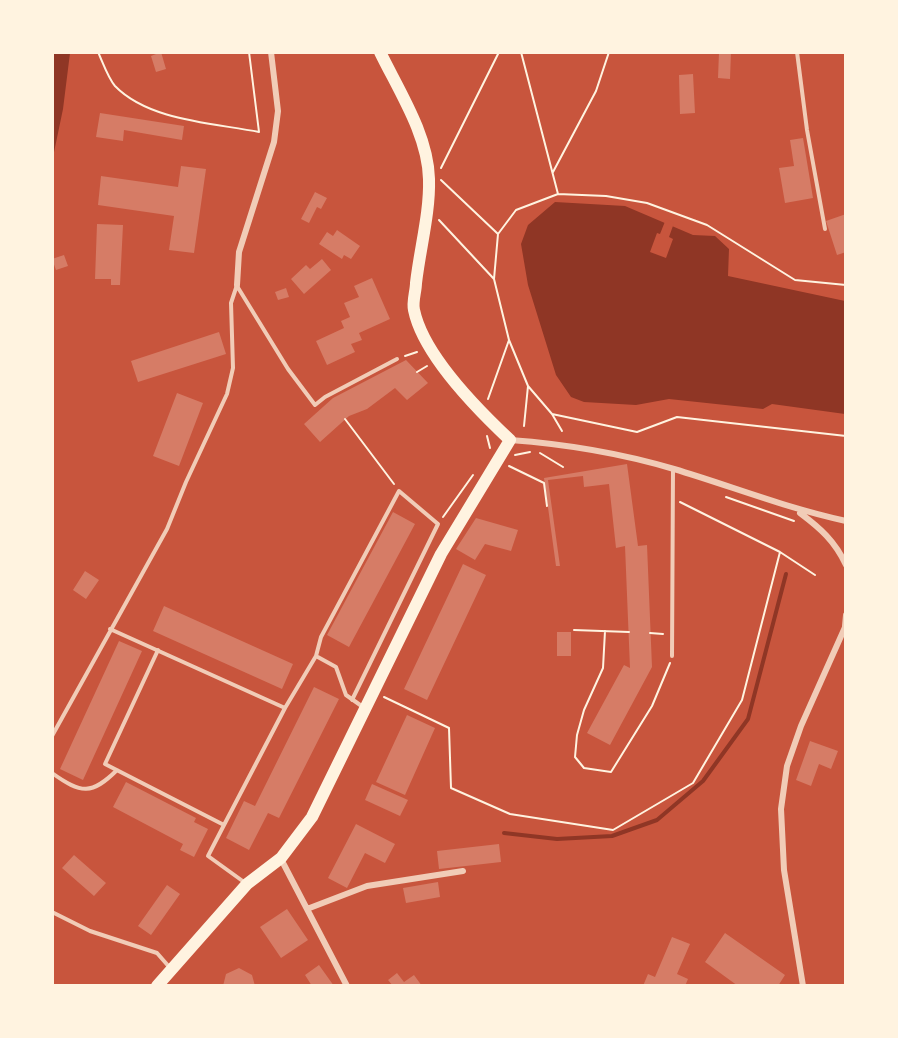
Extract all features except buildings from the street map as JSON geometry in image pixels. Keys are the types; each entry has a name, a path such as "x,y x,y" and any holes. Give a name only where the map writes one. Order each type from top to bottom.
{"main road":[{"path":"157,986 248,884 280,858 312,817 441,554 510,440 480,412 459,388 433,349 414,309 429,178 421,142 380,52"}],"street":[{"path":"237,285 239,252 274,142 278,111 271,52"},
{"path":"510,440 605,451 673,468 797,510 846,521"},
{"path":"797,510 825,533 839,549 846,565"},
{"path":"803,986 784,870 782,809 788,766 801,726 845,625 846,615"},
{"path":"280,858 347,986"},
{"path":"307,909 367,886 463,871"},
{"path":"797,986 800,976"}],"lane":[{"path":"797,52 807,130 825,230"},
{"path":"237,285 288,369 315,405 397,359"},
{"path":"52,736 167,529 227,394 233,368 231,303 237,285"},
{"path":"672,656 673,468"},
{"path":"248,884 208,856 285,708 316,656 321,637 399,491 438,524 352,700"},
{"path":"110,629 285,708"},
{"path":"158,650 105,764 224,825"},
{"path":"316,656 336,667 340,682 352,700 366,709"},
{"path":"52,773 69,784 88,790 100,786 117,770"},
{"path":"52,912 90,931 157,953 171,969"}],"path":[{"path":"98,52 114,84 139,104 173,114 260,132 249,52"},
{"path":"498,234 437,176 499,52"},
{"path":"521,52 558,194"},
{"path":"553,173 596,91 609,52"},
{"path":"562,430 552,414 528,386 509,340 494,279 498,234 516,210 558,194 606,196 647,203 707,225 795,280 846,285"},
{"path":"435,216 494,279"},
{"path":"486,405 509,340"},
{"path":"397,359 420,351"},
{"path":"417,372 429,365"},
{"path":"524,426 528,386"},
{"path":"552,414 637,432 677,417 846,436"},
{"path":"345,419 399,491"},
{"path":"537,452 563,467"},
{"path":"514,456 548,452"},
{"path":"506,464 544,483 547,506"},
{"path":"438,524 473,476"},
{"path":"716,493 802,524"},
{"path":"672,499 780,552 815,575"},
{"path":"374,692 449,728 451,788 510,814 613,830 693,783 741,700 780,552"},
{"path":"574,630 629,632"},
{"path":"605,631 603,669 584,710 577,735 575,757 584,768 611,772 652,706 672,656"},
{"path":"651,633 672,634"}],"shaded area":[{"path":"53,52 70,53 63,109 53,157"},
{"path":"555,202 625,206 693,235 715,236 729,249 728,276 845,301 845,414 772,404 763,409 669,399 636,405 584,402 571,397 556,375 528,285 521,244 528,225"}],"pier":[{"path":"666,219 674,223 669,237 673,239 666,258 650,252 657,233 660,234"}],"waterway":[{"path":"504,833 557,839 612,836 657,820 703,781 748,719 786,574"}]}
